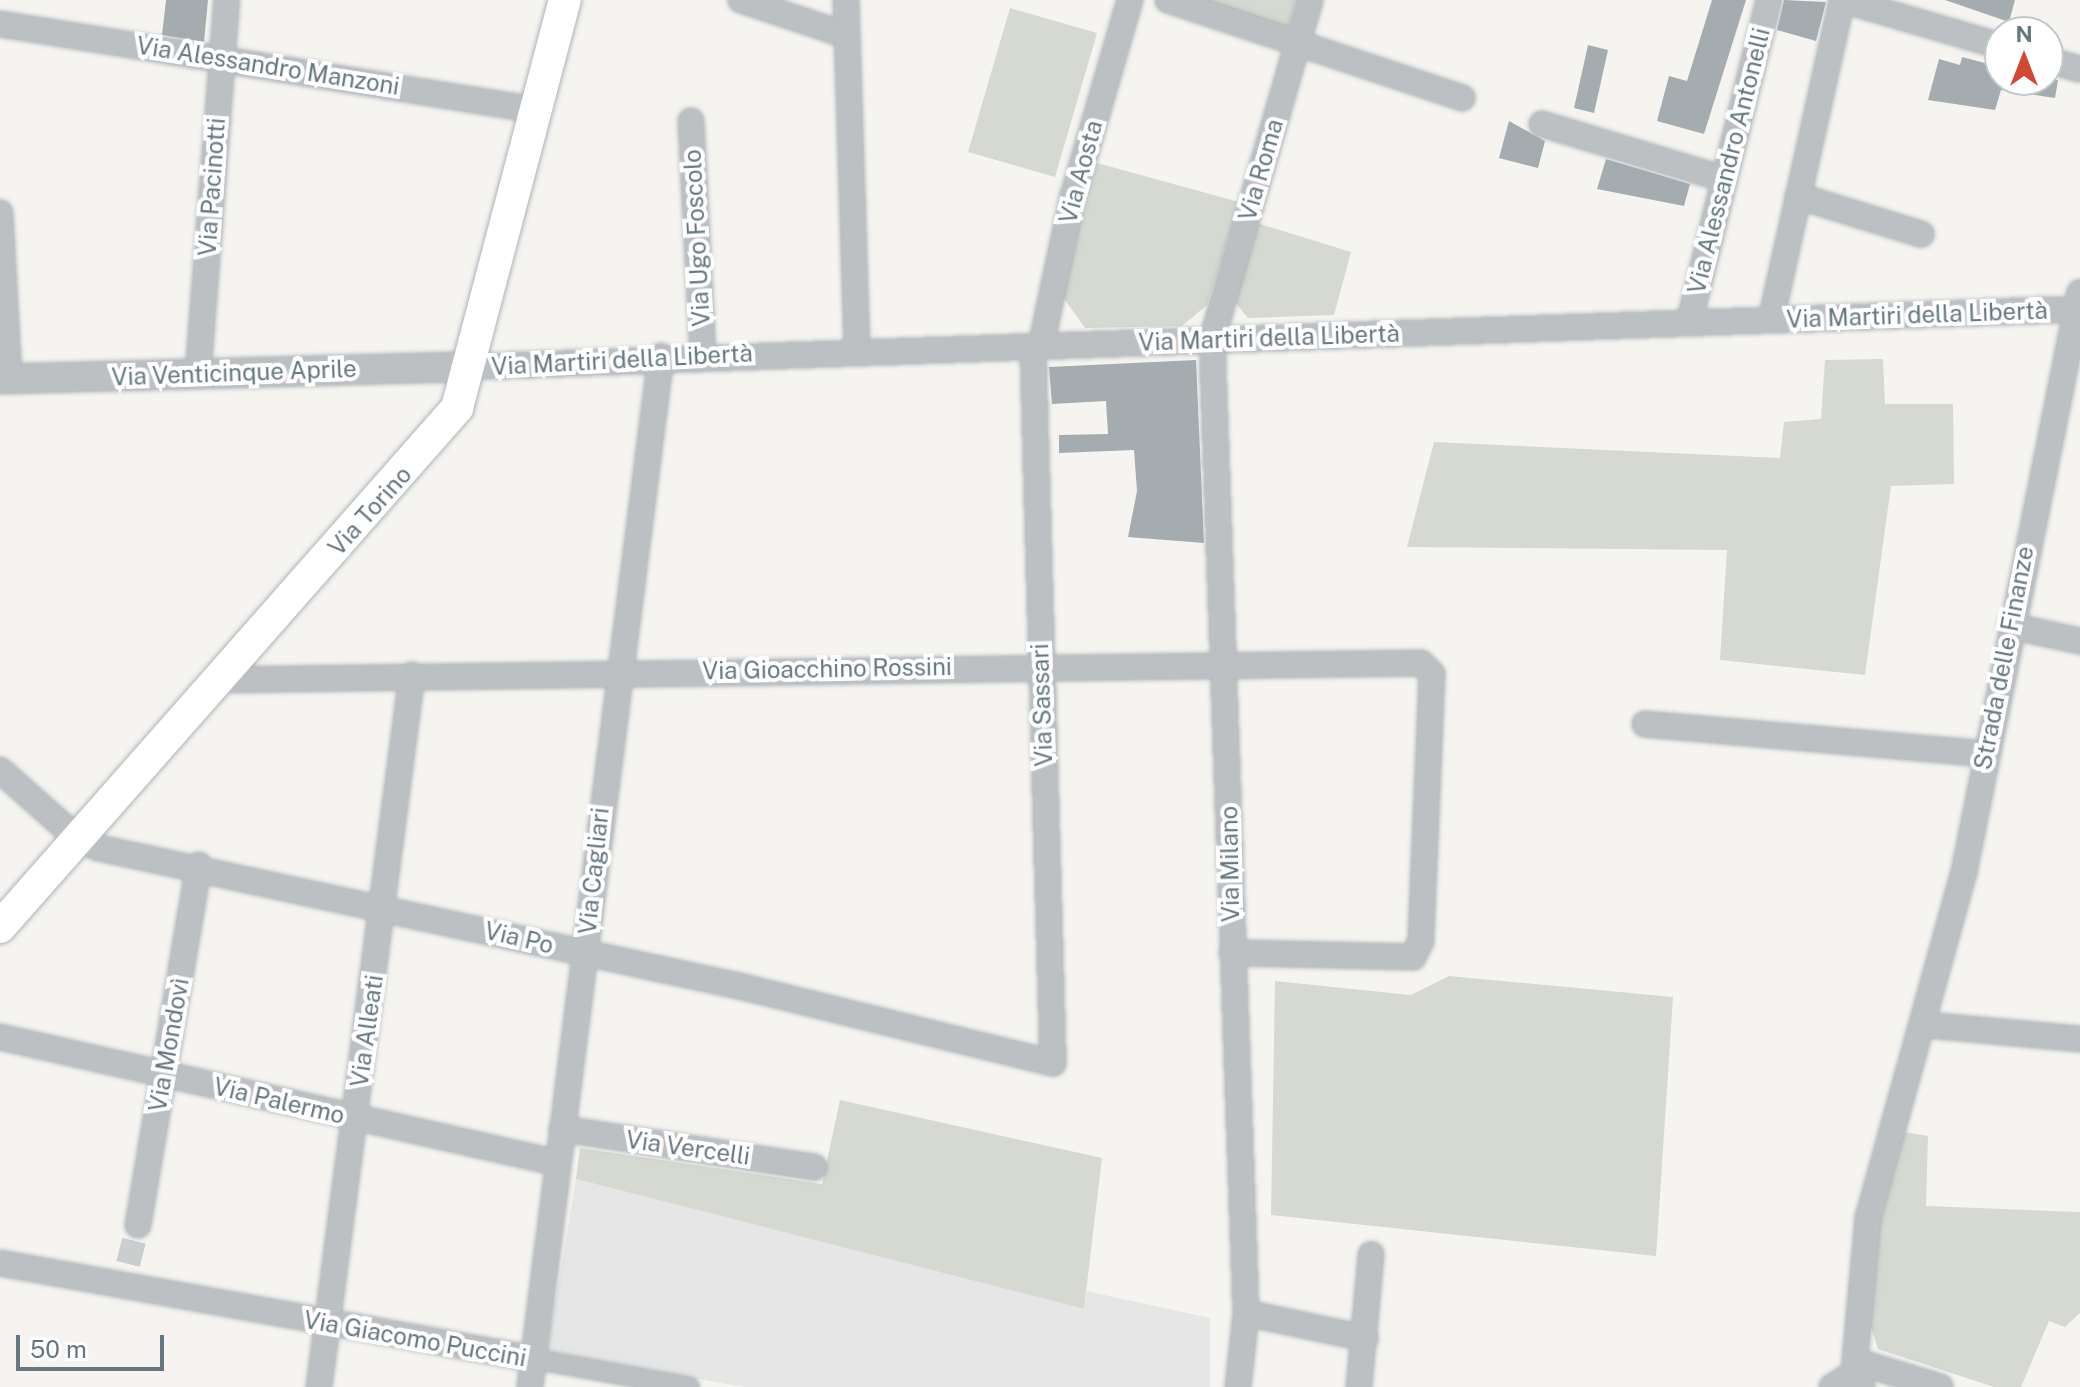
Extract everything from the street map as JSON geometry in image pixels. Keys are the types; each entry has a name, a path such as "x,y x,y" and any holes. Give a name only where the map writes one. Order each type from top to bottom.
{"main road":[{"name":"Via Torino","path":"0,927 445,427 467,367 565,0"}],"street":[{"name":"Via Pacinotti","path":"198,374 227,0"},
{"path":"741,0 846,35"},
{"path":"846,0 857,353"},
{"name":"Via Aosta","path":"1037,346 1073,196 1130,0"},
{"path":"1168,0 1297,46 1462,98"},
{"name":"Via Roma","path":"1212,340 1310,0"},
{"name":"Via Alessandro Antonelli","path":"1689,323 1769,0"},
{"path":"1771,320 1842,0 1984,41"},
{"name":"Via Alessandro Manzoni","path":"0,24 536,110"},
{"name":"Via Ugo Foscolo","path":"691,121 703,354"},
{"path":"1542,124 1724,179"},
{"path":"1798,196 1921,234"},
{"path":"0,213 4,379"},
{"name":"Via Martiri della Libertà","path":"467,367 703,354 857,353 1771,320 2077,303"},
{"name":"Strada delle Finanze","path":"1858,1373 1868,1218 1926,1025 2077,303"},
{"name":"Via Milano","path":"1212,340 1226,662 1232,953 1246,1313 1238,1387"},
{"name":"Via Sassari","path":"1037,346 1041,665 1053,1063"},
{"name":"Via Cagliari","path":"530,1387 617,672 661,356"},
{"name":"Via Venticinque Aprile","path":"4,379 467,367"},
{"path":"2011,626 2080,641"},
{"name":"Via Gioacchino Rossini","path":"217,680 1226,662 1421,663 1432,674 1421,941 1413,957 1232,953"},
{"name":"Via Alleati","path":"319,1387 412,675"},
{"path":"1645,724 1985,754"},
{"path":"0,770 78,839"},
{"name":"Via Po","path":"78,839 383,906 1053,1063"},
{"name":"Via Mondovì","path":"138,1225 199,865"},
{"path":"1926,1025 2080,1039"},
{"name":"Via Palermo","path":"0,1037 558,1163"},
{"name":"Via Vercelli","path":"562,1129 814,1167"},
{"path":"1359,1387 1371,1255"},
{"name":"Via Giacomo Puccini","path":"0,1263 126,1275 327,1324 689,1387"},
{"path":"1246,1313 1365,1338"},
{"path":"1832,1387 1858,1373 1940,1387"}],"shaded area":[{"path":"1201,0 1296,0 1287,33"},
{"path":"1010,8 1097,33 1055,177 968,152"},
{"path":"1097,163 1239,202 1207,305 1182,326 1085,328 1058,290"},
{"path":"1257,223 1351,252 1334,315 1248,318 1234,301"},
{"path":"1883,359 1885,404 1953,404 1954,484 1891,486 1865,675 1720,660 1727,550 1407,547 1434,442 1780,458 1784,422 1821,419 1825,360"},
{"path":"1449,976 1673,997 1656,1256 1271,1215 1275,981 1411,995"},
{"path":"840,1100 1102,1158 1084,1309 576,1179 580,1148 822,1184"},
{"path":"1904,1132 1928,1136 1926,1206 2080,1212 2080,1313 2065,1327 2049,1321 2021,1387 1994,1387 1878,1349 1870,1324 1878,1228"},
{"path":"576,1179 1084,1309 1086,1291 1210,1318 1210,1387 744,1387 547,1352"}],"building":[{"path":"166,0 208,0 204,42 162,35"},
{"path":"1712,0 1746,0 1704,134 1657,121 1669,76 1687,81"},
{"path":"1784,0 1826,2 1816,41 1777,30"},
{"path":"1945,0 2015,0 2011,16 1992,16"},
{"path":"1588,45 1608,50 1594,113 1574,108"},
{"path":"1962,57 1984,63 1984,96 1999,96 1995,110 1928,100 1939,59 1960,65"},
{"path":"1509,121 1545,141 1538,168 1499,158"},
{"path":"1606,159 1690,184 1684,206 1597,189"},
{"path":"1196,360 1204,543 1128,537 1137,491 1134,450 1059,453 1059,435 1108,434 1106,401 1052,404 1049,367"}],"tunnel":[{"path":"128,1264 138,1225"}]}
